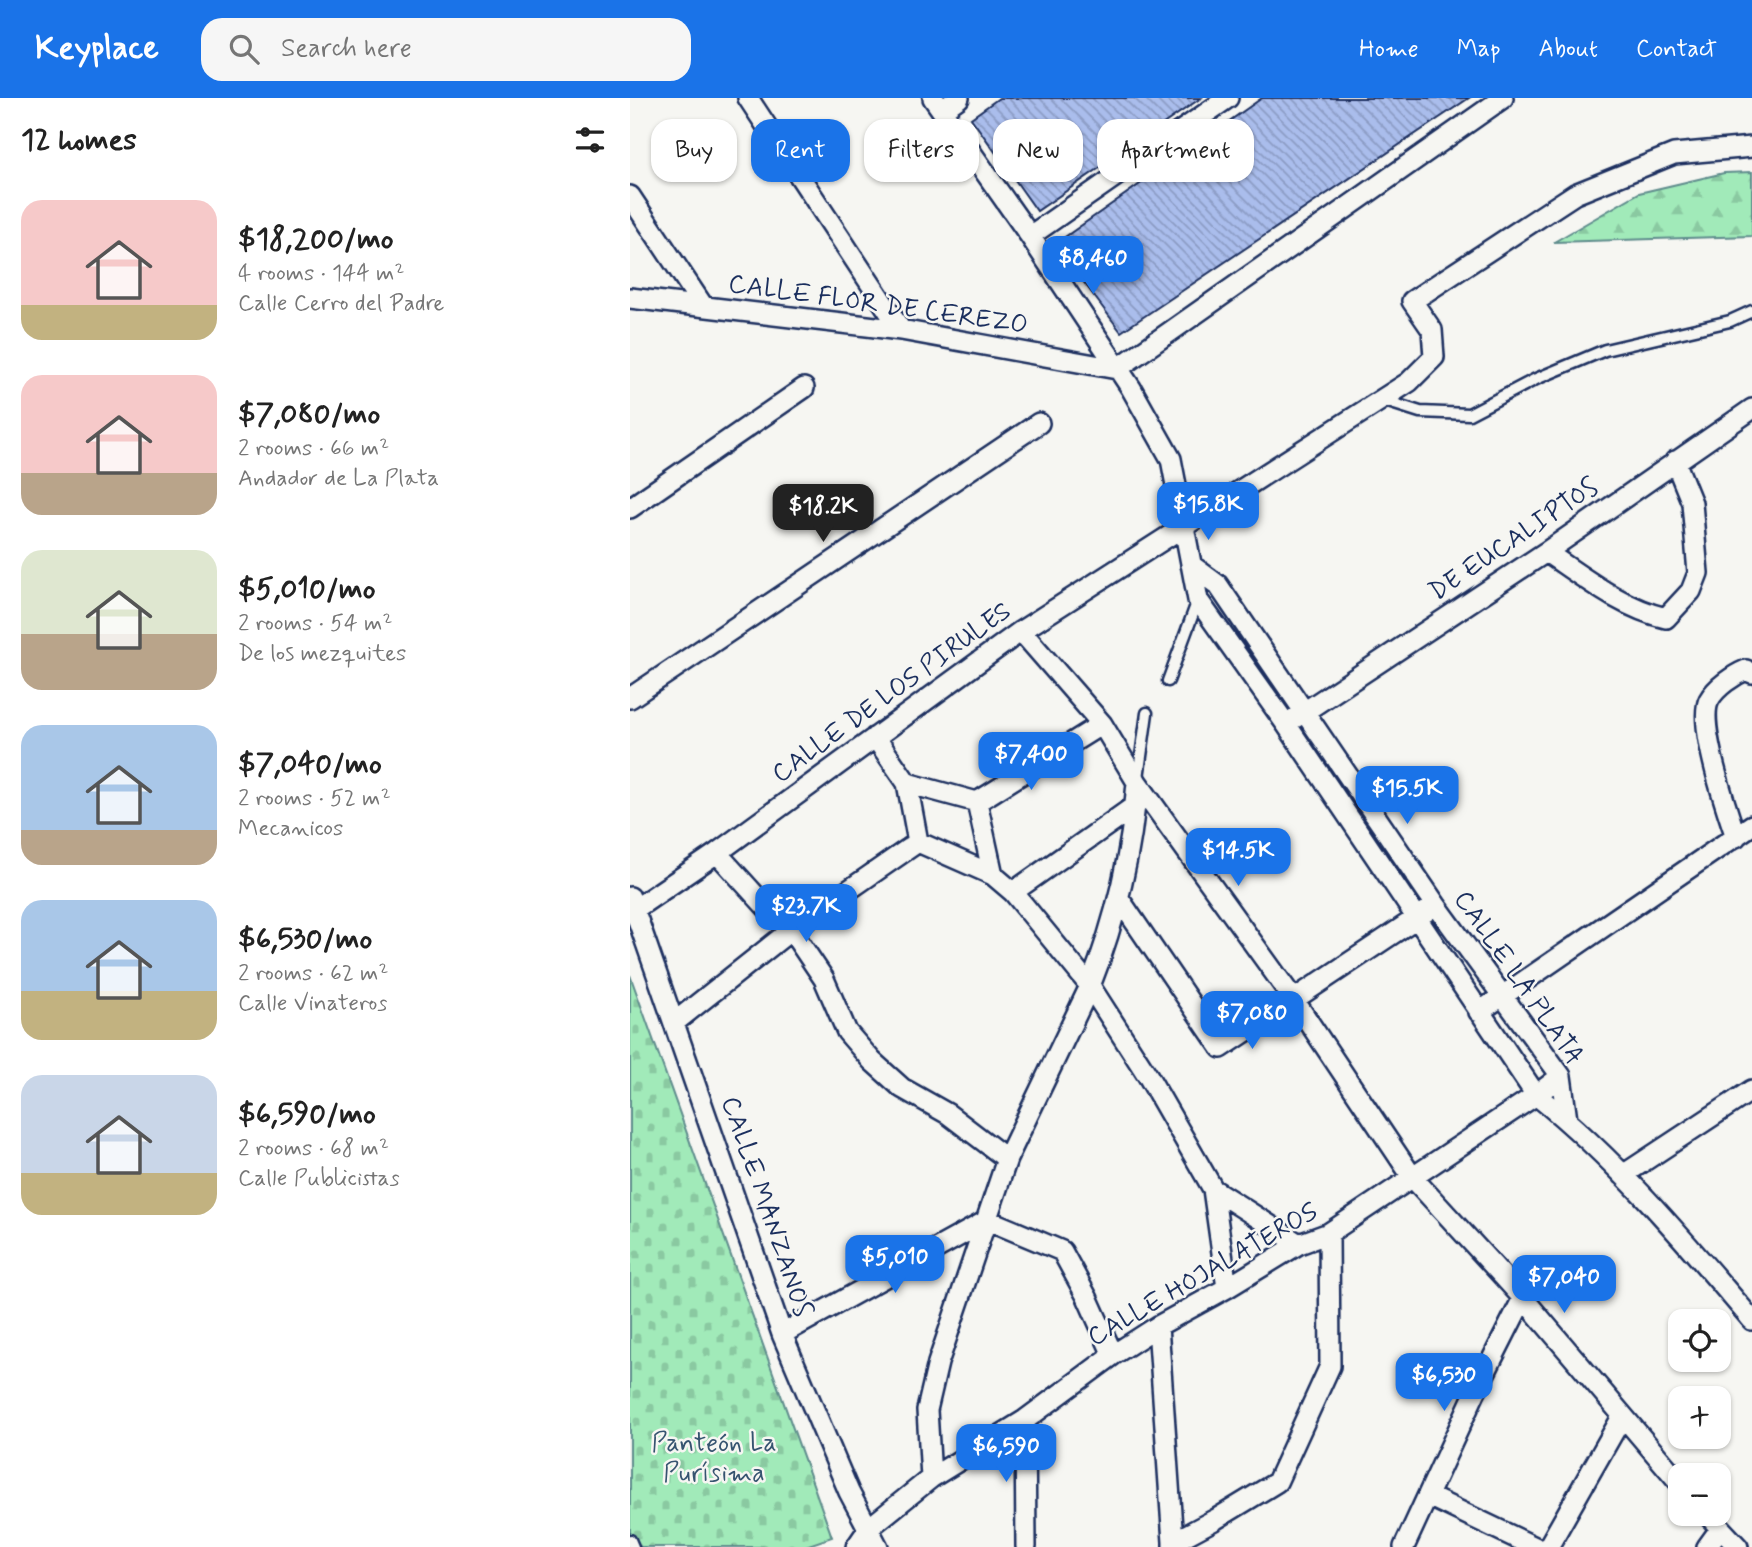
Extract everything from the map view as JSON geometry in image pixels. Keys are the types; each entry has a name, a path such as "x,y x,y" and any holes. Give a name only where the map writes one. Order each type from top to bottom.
{"street":[{"path":"748,98 901,330"},
{"path":"958,98 937,104 1030,236 1131,388 1171,459 1191,565"},
{"path":"1030,236 1228,98"},
{"path":"1117,369 1503,98"},
{"name":"CALLE DE LOS PIRULES","path":"632,903 717,853 1021,631 1409,383 1434,357 1432,330 1412,301 1575,194 1674,154 1752,147"},
{"path":"630,196 703,306"},
{"name":"CALLE FLOR DE CEREZO","path":"630,298 901,330 1117,369"},
{"path":"630,508 804,388"},
{"name":"DE EUCALIPTOS","path":"1286,724 1546,552 1752,409"},
{"path":"630,698 1039,423"},
{"path":"1546,552 1598,588 1652,615 1666,618 1691,591 1698,573 1692,503 1675,461"},
{"name":"CALLE LA PLATA","path":"1191,565 1219,585 1436,905 1561,1076 1567,1120"},
{"name":"CALLE LA PLATA","path":"1191,565 1198,600 1286,724 1536,1095 1567,1120"},
{"path":"1198,600 1219,585"},
{"path":"1021,631 1102,724 1137,782 1294,1000 1413,1178 1523,1298 1668,1469"},
{"path":"1736,837 1714,772 1707,718 1709,701 1734,675 1749,672"},
{"path":"907,783 976,802 1102,724"},
{"path":"875,737 907,783 918,842"},
{"path":"931,1478 927,1410 938,1363 1007,1159 1090,986 1120,900 1136,805 1137,782"},
{"path":"976,802 993,874"},
{"path":"1013,892 1136,805"},
{"path":"1479,1012 1752,825"},
{"path":"918,842 993,874 1013,892 1090,986 1148,1076 1213,1189 1227,1288"},
{"path":"675,1022 791,930 918,842"},
{"path":"717,853 777,919 791,930 824,979 847,1032 872,1060 902,1088 948,1114 1007,1159"},
{"path":"1120,900 1222,1048 1436,905"},
{"name":"CALLE MANZANOS","path":"632,903 782,1334 849,1492 877,1547"},
{"name":"CALLE HOJALATEROS","path":"856,1547 869,1528 931,1478 1025,1420 1113,1355 1299,1244 1329,1233 1561,1076"},
{"path":"1623,1175 1752,1090"},
{"path":"1567,1120 1744,1295 1752,1320"},
{"path":"1213,1189 1299,1244"},
{"path":"782,1334 988,1220"},
{"path":"988,1220 1062,1251 1087,1297 1113,1355"},
{"path":"1158,1326 1173,1544 1277,1482 1330,1366 1329,1233"},
{"path":"1404,1547 1475,1393 1523,1298"},
{"path":"1548,1547 1622,1417"},
{"path":"1025,1420 1026,1547"},
{"path":"1428,1496 1535,1547"},
{"path":"1717,1526 1738,1547"},
{"path":"1707,1547 1720,1529"}],"lane":[{"path":"1381,400 1420,412 1469,414 1547,374 1605,350 1730,321 1752,311"},
{"path":"1168,681 1198,600"},
{"path":"1137,782 1147,713"},
{"path":"630,1540 633,1547"}],"green space":[{"path":"1752,172 1752,236 1554,242 1639,193 1724,173"},
{"name":"Panteón La Purísima","path":"630,975 832,1537 803,1547 630,1547"}],"building":[{"path":"999,98 1201,98 1171,119 1097,119 1097,170 1083,179 1083,119 993,119 993,149 979,129 979,119 971,118"},
{"path":"1262,98 1469,98 1121,332 1055,244 1143,182 1254,182 1254,119 1232,119"},
{"path":"1016,182 1079,182 1037,211"}]}
